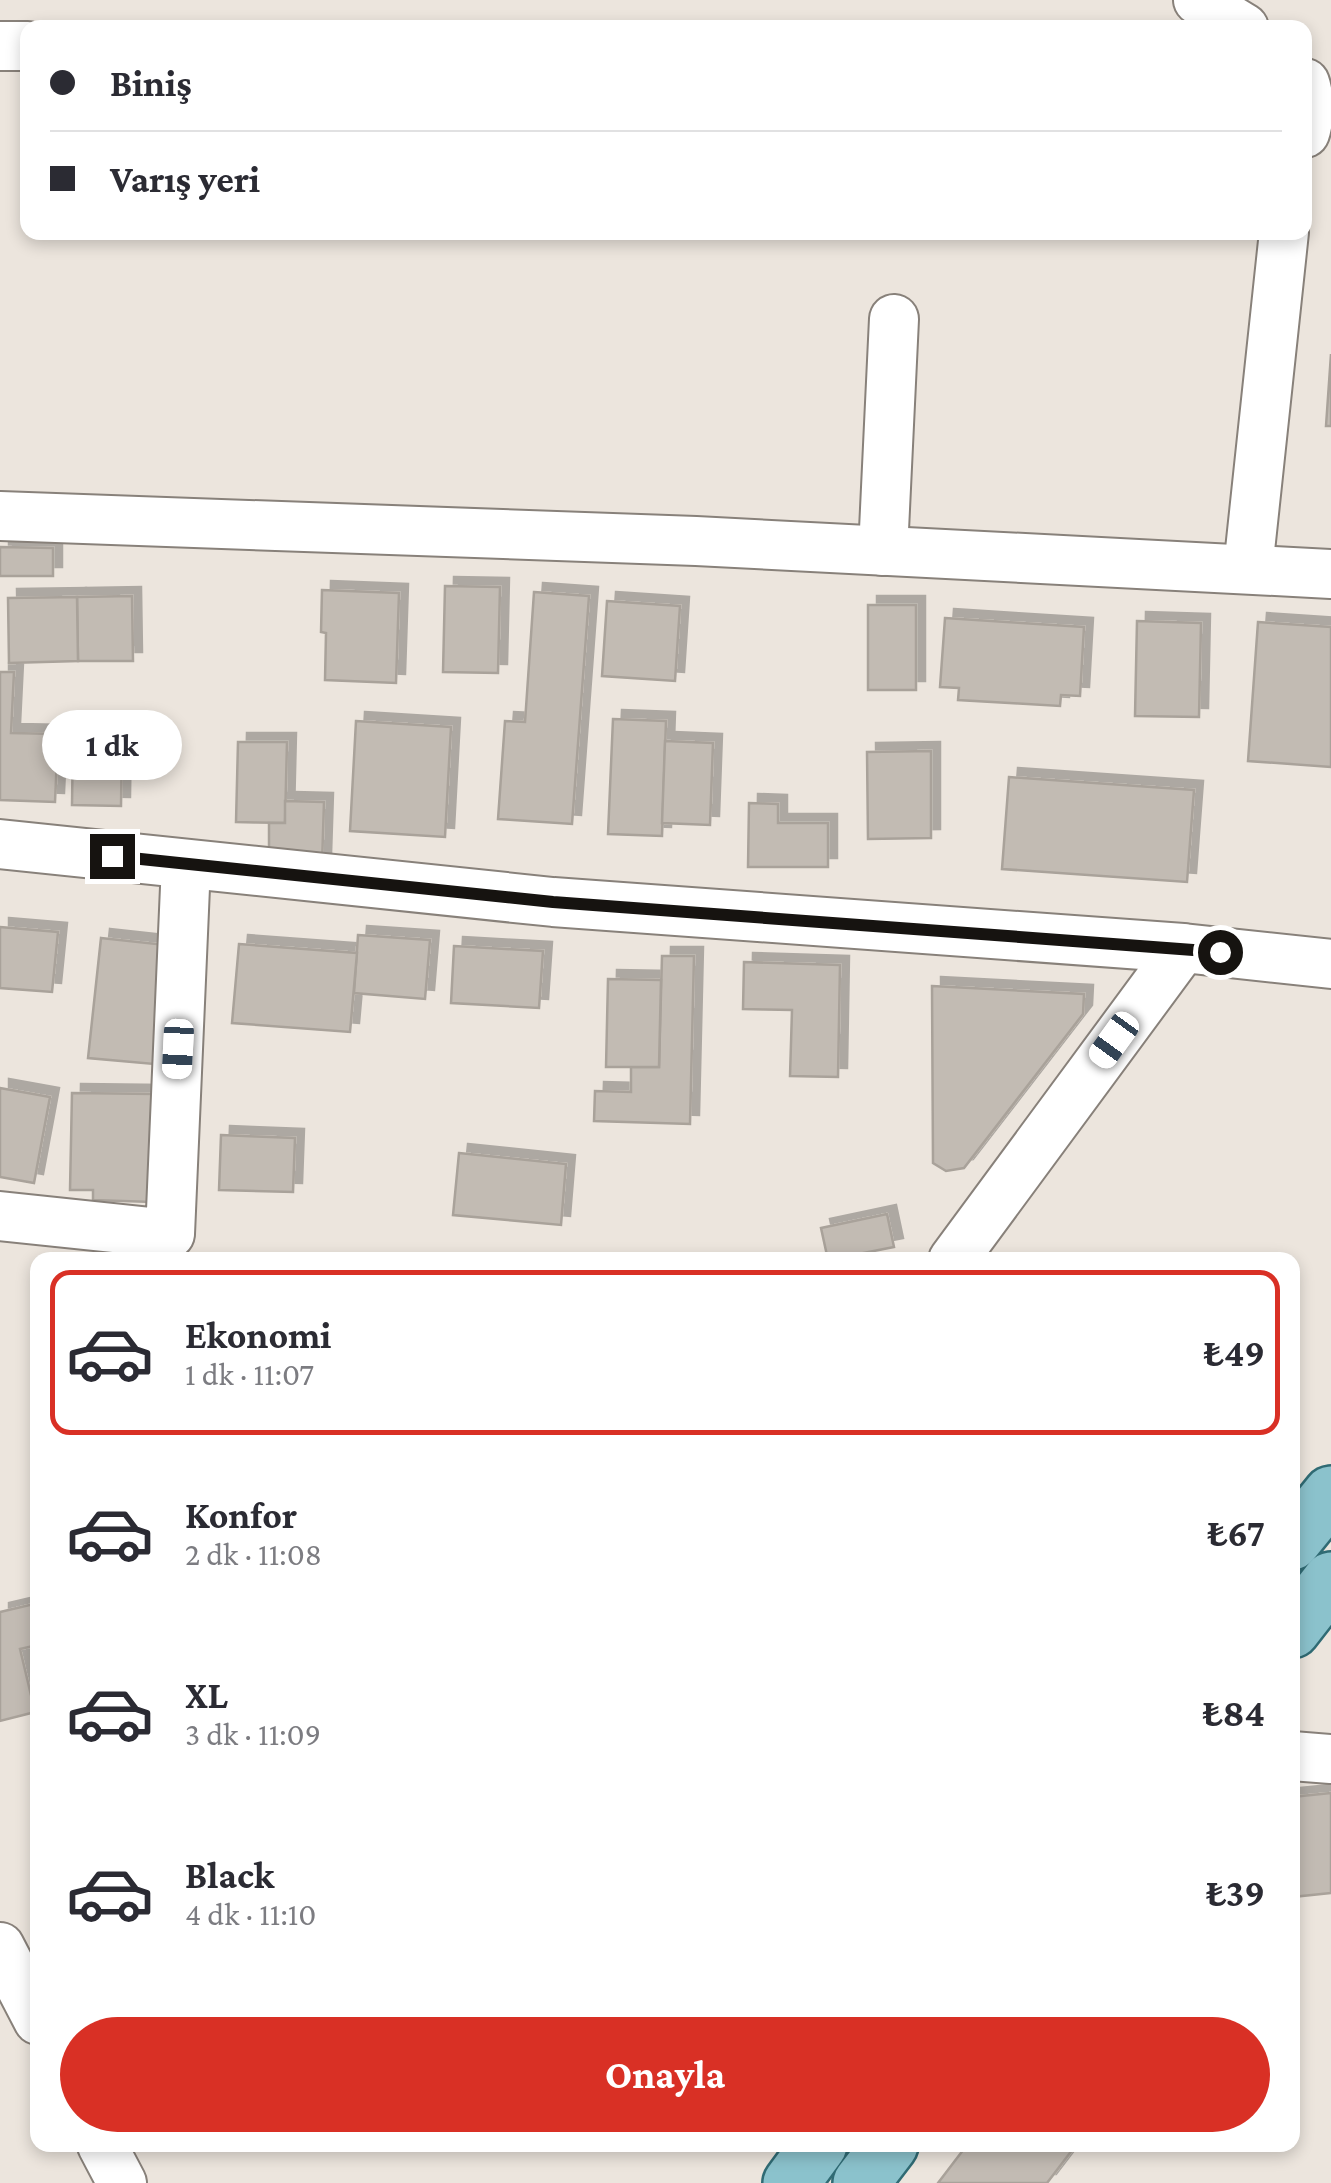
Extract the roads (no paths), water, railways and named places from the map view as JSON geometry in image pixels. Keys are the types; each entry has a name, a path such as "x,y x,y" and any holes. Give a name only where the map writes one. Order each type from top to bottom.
{"main road":[{"path":"1300,1532 1331,1494"},
{"path":"1300,1620 1331,1580"},
{"path":"791,2183 815,2152"},
{"path":"861,2183 885,2152"}],"street":[{"path":"1198,0 1231,20"},
{"path":"1248,569 1283,240"},
{"path":"883,551 894,318"},
{"path":"0,516 696,541 1331,574"},
{"path":"0,844 553,902 1183,948 1331,964"},
{"path":"0,1216 171,1247 186,864"},
{"path":"959,1252 1183,948"},
{"path":"1300,1757 1331,1759"},
{"path":"0,1947 30,2005"},
{"path":"106,2152 122,2183"}]}
